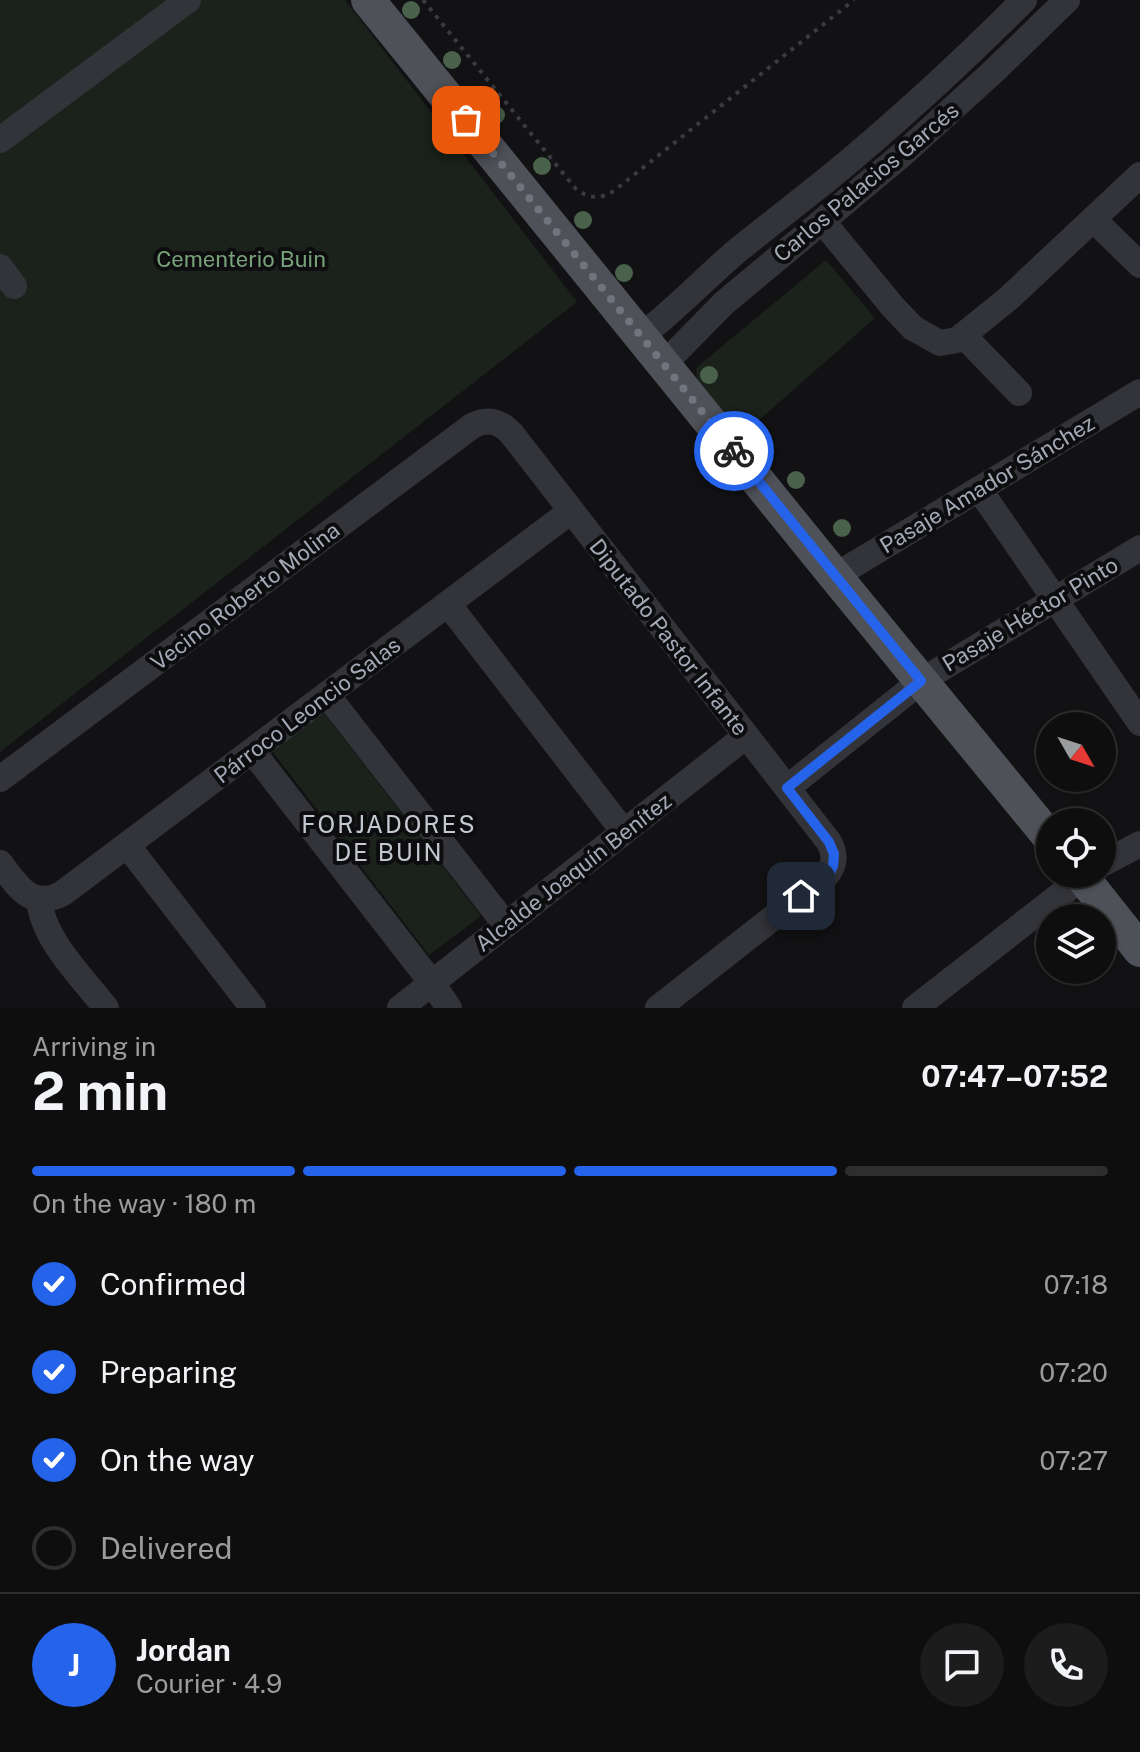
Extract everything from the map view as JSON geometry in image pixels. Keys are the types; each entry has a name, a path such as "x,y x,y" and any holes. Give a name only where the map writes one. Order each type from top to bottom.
{"main road":[{"path":"368,0 1036,821"},
{"path":"1099,888 1140,950"}],"street":[{"path":"0,140 188,0"},
{"name":"Carlos Palacios Garcés","path":"641,336 720,265 892,123 1024,0"},
{"name":"Carlos Palacios Garcés","path":"664,364 724,303 952,110 1067,0"},
{"path":"823,222 913,328 940,343 957,340 1009,298 1140,175"},
{"path":"1093,219 1140,265"},
{"path":"963,335 1019,393"},
{"name":"Pasaje Amador Sánchez","path":"835,576 1140,392"},
{"name":"Diputado Pastor Infante","path":"493,421 507,428 829,842 834,854 833,866 825,877 658,1008"},
{"name":"Vecino Roberto Molina","path":"0,779 472,426 493,421"},
{"path":"979,489 1140,723"},
{"name":"Párroco Leoncio Salas","path":"39,899 55,898 63,893 571,511"},
{"name":"Pasaje Héctor Pinto","path":"787,788 921,681 1140,548"},
{"path":"448,604 624,832"},
{"path":"327,695 506,925"},
{"name":"Alcalde Joaquín Benítez","path":"400,1008 746,736"},
{"path":"252,751 449,1008"},
{"path":"1116,857 1140,844"},
{"path":"127,845 253,1008"},
{"path":"0,863 24,893 39,899 41,917 51,938 106,1008"},
{"path":"915,1008 1068,888"}],"path":[{"path":"423,0 575,188 594,197 602,197 615,190 854,0"}],"green space":[{"name":"Cementerio Buin","path":"0,0 345,0 577,302 0,752"},
{"path":"826,260 875,318 741,436 697,383 696,368"},
{"path":"324,713 481,916 429,955 272,751"}],"way so far":[{"path":"466,120 734,451"}],"district":[{"name":"FORJADORES DE BUIN","path":"389,838"}],"route":[{"path":"734,451 921,681 787,788 829,842 834,854 830,872 801,896"}]}
